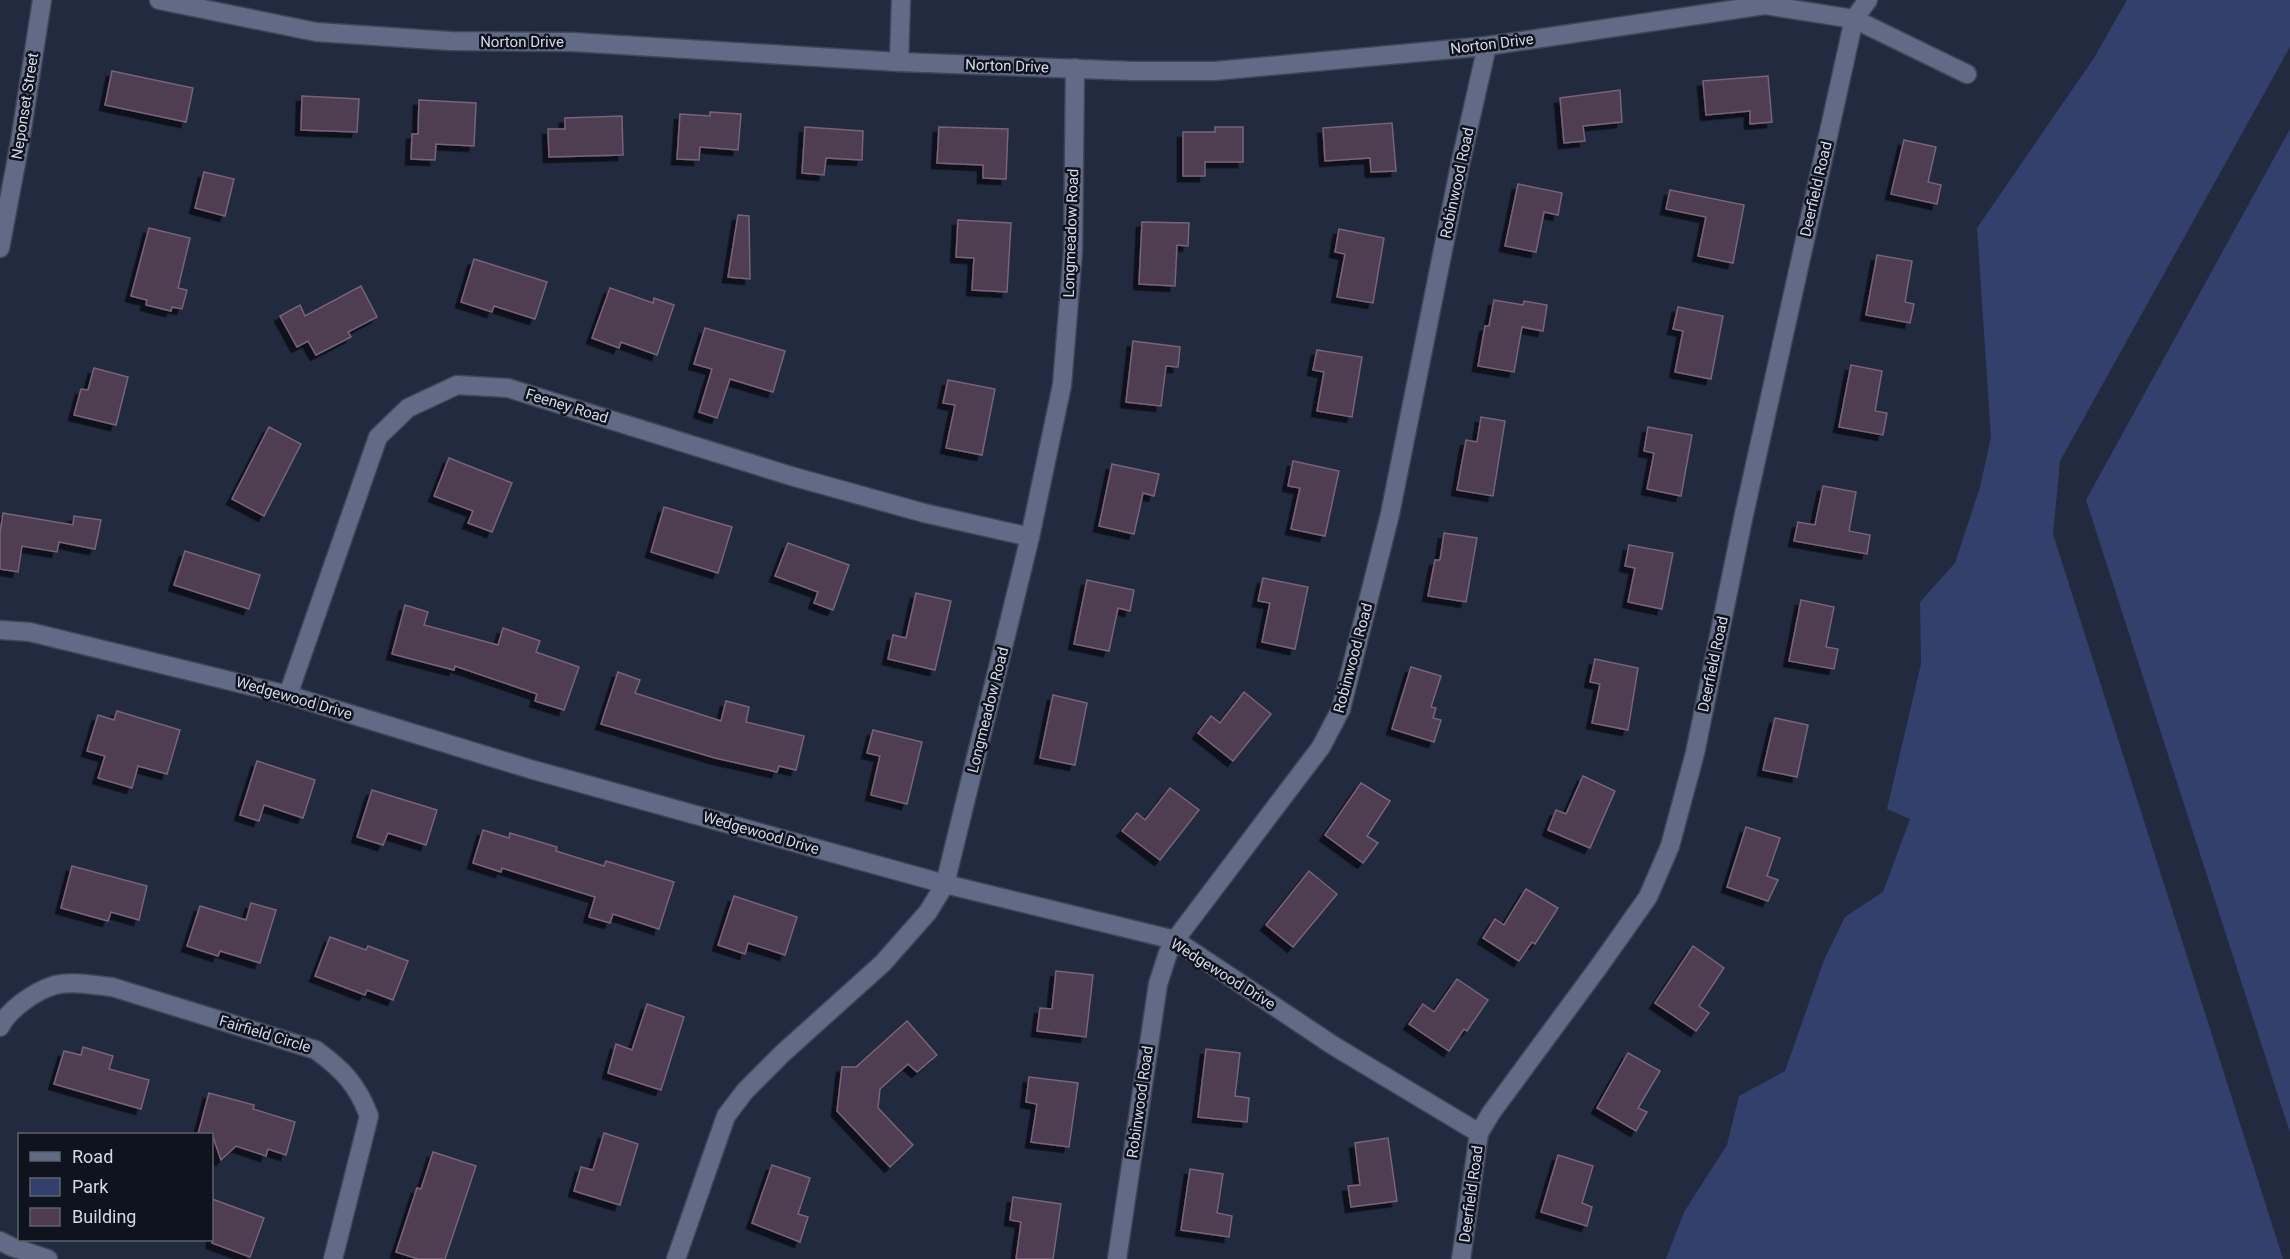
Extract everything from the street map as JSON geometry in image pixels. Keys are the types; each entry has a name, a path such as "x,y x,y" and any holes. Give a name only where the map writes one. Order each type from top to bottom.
{"street":[{"name":"Neponset Street","path":"0,248 42,0"},
{"name":"Norton Drive","path":"159,0 316,32 450,41 572,42 899,62 1215,71 1487,46 1765,5 1854,19 1967,74"},
{"path":"899,62 901,0"},
{"path":"1854,19 1869,0"},
{"name":"Deerfield Road","path":"1461,1259 1479,1133 1491,1113 1648,897 1670,846 1695,753 1743,519 1854,19"},
{"name":"Robinwood Road","path":"1117,1259 1158,984 1168,953 1175,940 1321,747 1341,709 1390,514 1458,177 1487,46"},
{"name":"Longmeadow Road","path":"676,1259 726,1116 746,1091 783,1053 884,963 928,912 945,884 1030,537 1062,385 1073,251 1075,68"},
{"name":"Feeney Road","path":"288,694 378,437 408,408 457,385 508,388 802,479 924,513 1030,537"},
{"name":"Wedgewood Drive","path":"0,630 30,632 288,694 530,769 945,884 1175,940 1334,1046 1479,1133"},
{"name":"Fairfield Circle","path":"0,1027 5,1017 29,998 55,985 85,984 112,987 316,1050 341,1068 360,1094 369,1116 333,1259"},
{"path":"0,1241 12,1248 48,1259"}],"green space":[{"path":"2127,0 2290,0 2290,47 2060,461 2053,534 2283,1259 1666,1259 1684,1212 1727,1145 1739,1096 1785,1071 1824,960 1845,917 1883,892 1910,819 1887,809 1921,664 1920,602 1955,563 1980,487 1991,437 1977,228 2094,58"},
{"path":"2290,129 2290,1133 2086,500"}],"building":[{"path":"112,71 193,88 186,122 105,105"},
{"path":"1768,76 1772,122 1750,124 1750,111 1706,115 1703,81"},
{"path":"1620,90 1622,122 1583,126 1585,141 1564,143 1560,98"},
{"path":"302,96 359,99 357,132 301,130"},
{"path":"419,100 476,103 474,146 436,144 435,160 411,159 412,134 418,134"},
{"path":"710,112 741,114 738,150 700,147 699,160 677,159 680,114 710,116"},
{"path":"622,116 623,155 549,157 548,129 565,129 565,118"},
{"path":"1392,123 1396,171 1371,172 1370,158 1325,161 1323,128"},
{"path":"805,127 863,131 862,160 826,158 824,175 802,173"},
{"path":"939,127 1008,129 1006,179 983,178 983,165 937,163"},
{"path":"1215,127 1243,127 1243,162 1205,162 1205,176 1183,176 1183,132 1215,132"},
{"path":"1904,140 1936,147 1928,182 1941,185 1937,204 1891,194"},
{"path":"204,172 234,179 225,216 195,208"},
{"path":"1518,184 1562,193 1558,215 1544,212 1536,252 1505,246"},
{"path":"1670,190 1744,205 1733,263 1698,256 1706,217 1666,209"},
{"path":"738,215 749,216 750,279 728,277"},
{"path":"958,220 1011,223 1007,292 972,290 974,258 956,257"},
{"path":"1142,222 1189,223 1188,246 1177,245 1175,286 1139,284"},
{"path":"149,228 190,238 178,288 187,290 182,309 172,307 171,311 146,305 147,300 131,296"},
{"path":"1339,229 1384,238 1373,303 1337,297 1345,254 1335,252"},
{"path":"1877,255 1912,261 1905,302 1914,304 1910,323 1866,315"},
{"path":"474,259 547,282 535,319 494,306 492,312 461,302"},
{"path":"361,286 377,317 348,332 351,337 316,355 308,341 297,347 280,316 300,305 305,316"},
{"path":"610,288 653,303 654,298 674,305 657,355 621,342 619,348 592,338"},
{"path":"1494,300 1523,305 1524,301 1547,305 1543,331 1522,327 1514,372 1478,366 1485,326 1489,326"},
{"path":"1678,307 1723,316 1711,379 1675,372 1683,331 1673,329"},
{"path":"705,328 785,351 773,392 730,379 717,418 699,412 712,369 694,364"},
{"path":"1133,341 1180,347 1178,367 1166,366 1161,406 1126,402"},
{"path":"1317,350 1362,357 1352,417 1317,411 1324,372 1313,370"},
{"path":"1851,365 1882,371 1875,411 1887,413 1883,435 1839,427"},
{"path":"94,368 128,377 116,425 74,415 81,389 88,390"},
{"path":"948,380 995,389 982,455 946,448 955,405 943,403"},
{"path":"1481,417 1505,421 1493,496 1457,490 1466,440 1477,442"},
{"path":"269,427 301,444 264,516 232,499"},
{"path":"1648,427 1692,435 1681,496 1647,489 1654,453 1644,451"},
{"path":"449,458 512,483 492,532 468,523 473,511 434,496"},
{"path":"1293,461 1339,471 1325,536 1291,529 1300,488 1288,486"},
{"path":"1112,464 1159,474 1154,496 1143,493 1134,534 1099,526"},
{"path":"1823,486 1856,492 1849,531 1870,535 1867,554 1794,541 1798,522 1815,525"},
{"path":"664,507 732,527 718,573 651,552"},
{"path":"3,513 73,525 74,516 101,520 95,549 59,542 57,552 22,546 18,572 0,569 0,533"},
{"path":"1444,533 1477,538 1466,602 1428,596 1435,560 1440,560"},
{"path":"788,543 849,565 833,610 814,603 818,592 775,576"},
{"path":"1629,545 1673,553 1662,609 1628,602 1635,568 1625,566"},
{"path":"185,551 260,575 249,609 174,585"},
{"path":"1263,578 1308,587 1295,649 1262,642 1270,603 1258,601"},
{"path":"1087,580 1134,590 1130,611 1118,608 1109,651 1074,644"},
{"path":"916,593 951,601 935,670 888,659 893,635 906,638"},
{"path":"1801,600 1834,607 1826,647 1838,649 1834,669 1789,661"},
{"path":"405,605 428,612 424,625 498,645 503,628 540,641 536,652 579,667 564,710 535,701 537,694 455,666 454,670 392,654"},
{"path":"1595,659 1638,668 1628,730 1592,723 1600,684 1590,682"},
{"path":"1411,667 1441,676 1431,707 1436,708 1433,718 1441,720 1434,742 1392,729"},
{"path":"618,672 640,680 635,693 721,721 726,701 749,707 746,722 804,736 796,770 779,766 777,772 715,758 601,724"},
{"path":"1244,692 1271,714 1233,761 1198,733 1211,716 1220,723"},
{"path":"1053,695 1087,703 1075,765 1040,758"},
{"path":"117,711 180,730 167,774 138,766 132,788 98,778 105,756 87,751 98,715 114,720"},
{"path":"1775,718 1808,725 1797,777 1763,770"},
{"path":"873,730 922,742 907,804 871,795 880,756 867,753"},
{"path":"257,761 315,780 303,818 264,805 259,821 240,815"},
{"path":"1583,776 1615,791 1590,848 1548,830 1556,810 1566,814"},
{"path":"1361,783 1390,801 1367,836 1378,843 1363,863 1325,835"},
{"path":"1170,788 1199,810 1160,860 1122,831 1137,813 1145,820"},
{"path":"372,790 437,810 426,845 388,833 383,845 357,837"},
{"path":"1746,827 1780,838 1767,876 1778,880 1768,901 1727,887"},
{"path":"483,830 509,838 510,833 557,847 556,851 604,866 606,861 674,882 659,929 613,914 610,923 589,917 595,897 502,868 501,872 473,863"},
{"path":"72,866 147,886 139,920 111,912 108,921 61,908"},
{"path":"1309,871 1337,894 1293,947 1266,925"},
{"path":"1526,889 1558,908 1535,944 1532,942 1519,961 1483,938 1495,919 1504,925"},
{"path":"734,896 797,917 785,955 748,943 745,954 718,945"},
{"path":"251,903 276,910 260,963 220,951 218,956 187,946 200,906 246,920"},
{"path":"330,937 366,950 368,946 408,961 393,1000 367,990 365,995 315,976"},
{"path":"1693,946 1724,968 1699,1006 1709,1013 1696,1031 1655,1003"},
{"path":"1056,971 1093,975 1086,1037 1037,1031 1040,1008 1052,1009"},
{"path":"1457,979 1488,1000 1467,1031 1464,1029 1449,1051 1409,1024 1423,1004 1434,1012"},
{"path":"647,1004 684,1017 661,1090 608,1073 616,1044 632,1050"},
{"path":"907,1021 937,1055 917,1072 908,1064 880,1089 878,1108 913,1145 890,1167 837,1111 842,1067 856,1067"},
{"path":"83,1047 113,1056 109,1069 149,1080 141,1109 54,1084 64,1051 81,1055"},
{"path":"1206,1049 1240,1053 1235,1096 1249,1098 1247,1122 1198,1117"},
{"path":"1628,1053 1660,1071 1638,1108 1647,1112 1636,1131 1597,1108"},
{"path":"1029,1077 1078,1083 1069,1147 1031,1142 1037,1104 1026,1102"},
{"path":"209,1093 254,1105 253,1109 295,1122 286,1155 268,1149 266,1156 236,1146 221,1160 213,1133 198,1133"},
{"path":"604,1133 638,1144 620,1205 574,1191 581,1167 593,1170"},
{"path":"1388,1138 1397,1201 1351,1207 1348,1186 1360,1185 1355,1143"},
{"path":"433,1152 476,1166 445,1259 418,1259 396,1252 417,1188 421,1189"},
{"path":"1558,1155 1593,1166 1582,1203 1592,1207 1587,1226 1541,1212"},
{"path":"772,1165 810,1178 798,1214 808,1217 800,1242 752,1223"},
{"path":"1190,1169 1223,1174 1217,1213 1232,1216 1229,1237 1181,1230"},
{"path":"1013,1197 1061,1204 1053,1259 1016,1259 1021,1222 1010,1220"},
{"path":"213,1199 264,1218 250,1257 212,1243"}]}
